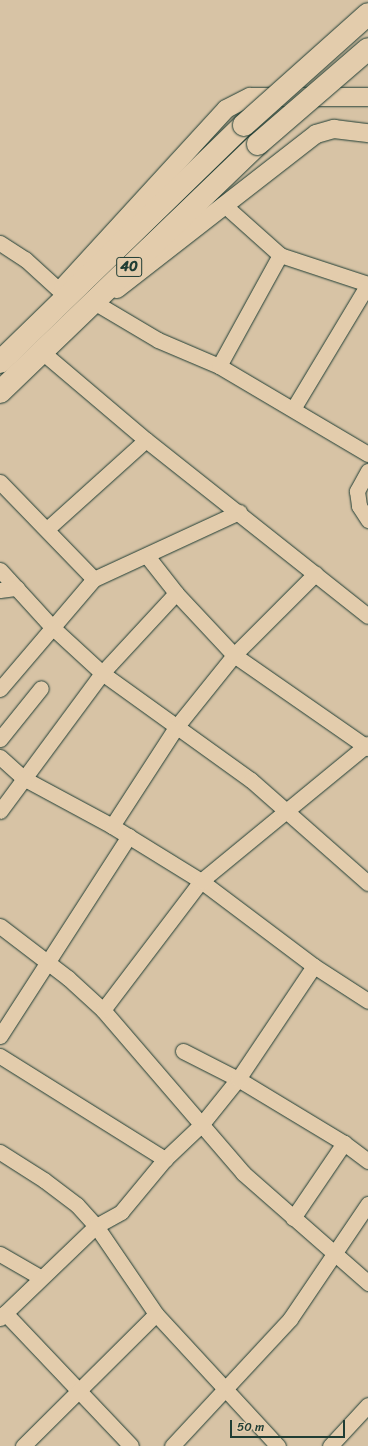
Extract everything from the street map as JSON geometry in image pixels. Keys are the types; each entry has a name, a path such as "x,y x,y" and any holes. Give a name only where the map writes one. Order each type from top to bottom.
{"highway":[{"name":"40","path":"0,392 35,343 244,125 368,14"},
{"name":"40","path":"0,362 35,343 94,302 258,144 368,49"}],"street":[{"path":"368,97 250,97 226,109 59,290 35,343 146,440 239,512 368,616"},
{"path":"368,133 334,129 316,134 224,204 148,267 94,302 158,340 220,366 368,454"},
{"path":"224,204 280,255 368,284 293,409"},
{"path":"0,243 25,259 59,290"},
{"path":"220,366 280,255"},
{"path":"47,529 146,440"},
{"path":"368,471 357,490 359,506 368,520"},
{"path":"0,482 94,579"},
{"path":"0,689 94,579 147,556 239,512"},
{"path":"103,1010 201,881 367,746 234,656 176,593 147,556"},
{"path":"0,570 52,627 102,673 176,726 288,810 368,883"},
{"path":"112,826 176,726 234,656 315,574"},
{"path":"0,590 17,588"},
{"path":"0,811 102,673 176,593"},
{"path":"0,739 41,688"},
{"path":"0,757 23,778 112,826 201,881 314,966 368,1002"},
{"path":"0,1036 49,963 129,836"},
{"path":"0,926 49,963 103,1010 243,1173 368,1283"},
{"path":"131,1446 2,1315 40,1277 96,1226 121,1212 165,1159 201,1125 238,1079 314,966"},
{"path":"184,1051 238,1079 344,1143 368,1161"},
{"path":"0,1056 165,1159"},
{"path":"293,1218 344,1143"},
{"path":"0,1152 61,1191 96,1226 156,1314 278,1446"},
{"path":"172,1446 226,1391 290,1319 333,1252 368,1204"},
{"path":"0,1254 40,1277"},
{"path":"23,1446 156,1314"},
{"path":"330,1446 368,1405"}]}
